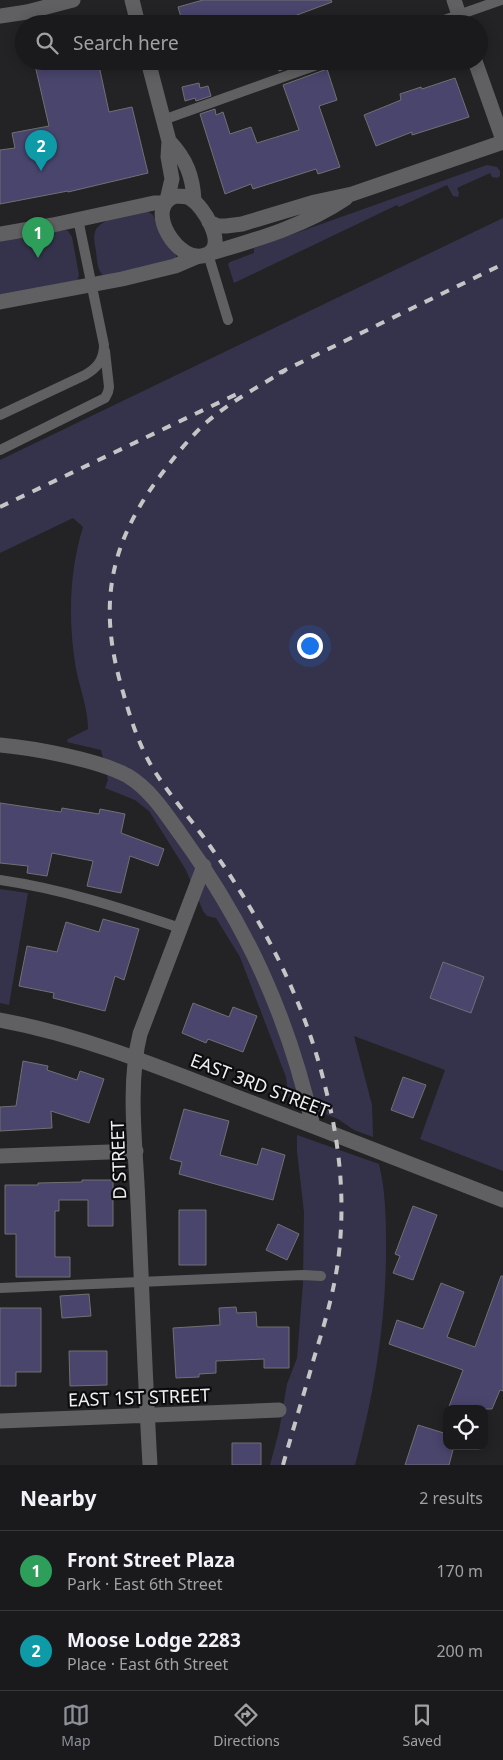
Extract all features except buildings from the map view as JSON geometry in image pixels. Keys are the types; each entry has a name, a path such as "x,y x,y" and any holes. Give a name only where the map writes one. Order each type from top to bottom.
{"street":[{"path":"0,16 27,12 73,0"},
{"path":"132,0 136,15"},
{"path":"0,234 78,220 166,201 172,197 182,196 194,201 209,222 214,232 215,242 211,251 202,256 186,254 168,234 162,220 162,213 166,201 172,179 168,157 169,141 150,70"},
{"path":"209,222 218,226 234,226 315,202 352,194 503,141 478,70"},
{"path":"169,141 181,154 187,168 194,191 194,201"},
{"path":"0,302 92,285 175,266 257,239 319,215 352,194"},
{"path":"0,745 60,755 100,765 127,776 150,794 204,866 252,949 287,1032 302,1080 313,1126"},
{"name":"D STREET","path":"150,1465 133,1085 134,1058 140,1034 204,866"},
{"name":"EAST 3RD STREET","path":"0,1020 48,1030 134,1058 503,1200"},
{"path":"0,1156 136,1150"},
{"name":"EAST 1ST STREET","path":"0,1421 279,1410"}],"lane":[{"path":"458,13 501,0"},
{"path":"163,120 303,70"},
{"path":"0,450 105,398 108,392 104,345 78,220"},
{"path":"202,256 228,320"},
{"path":"0,415 91,371 102,359 104,345"},
{"path":"0,880 71,893 180,928"},
{"path":"0,1288 304,1275 321,1276"}],"shaded area":[{"path":"487,165 497,167 500,171 500,176 497,178 492,177 490,173 457,188 458,197 453,196 447,185 399,207 397,205 234,283 228,264 254,253 254,248"},
{"path":"147,211 153,215 161,234 176,253 176,259 104,276 97,262 94,242 94,234 98,227 118,217"},
{"path":"503,218 503,1171 420,1139 445,1070 354,1036 372,1105 373,1137 354,1130 338,1119 289,1100 286,1077 240,957 216,918 207,916 203,911 186,870 149,811 135,800 105,788 108,780 101,750 67,742 68,739 88,729 73,651 71,615 75,561 83,527 73,518 0,553 0,460"},
{"path":"65,230 72,237 79,275 77,281 0,296 0,241"},
{"path":"0,889 28,893 9,1005 0,1003"},
{"path":"297,1135 379,1164 381,1173 386,1230 386,1268 382,1325 374,1381 355,1465 270,1465 279,1431 287,1384 297,1358 303,1283 304,1212"}],"railway":[{"path":"279,373 503,264"},
{"path":"283,1465 333,1291 340,1246 341,1179 331,1112 317,1057 294,993 280,963 248,903 203,836 152,767 143,749 123,692 115,660 110,629 110,601 114,573 121,546 132,520 172,461 186,443 208,421 246,394 286,370"},
{"path":"0,507 237,394"}],"place":[{"name":"Moose Lodge 2283","path":"41,171"},
{"name":"Front Street Plaza","path":"38,258"}]}
